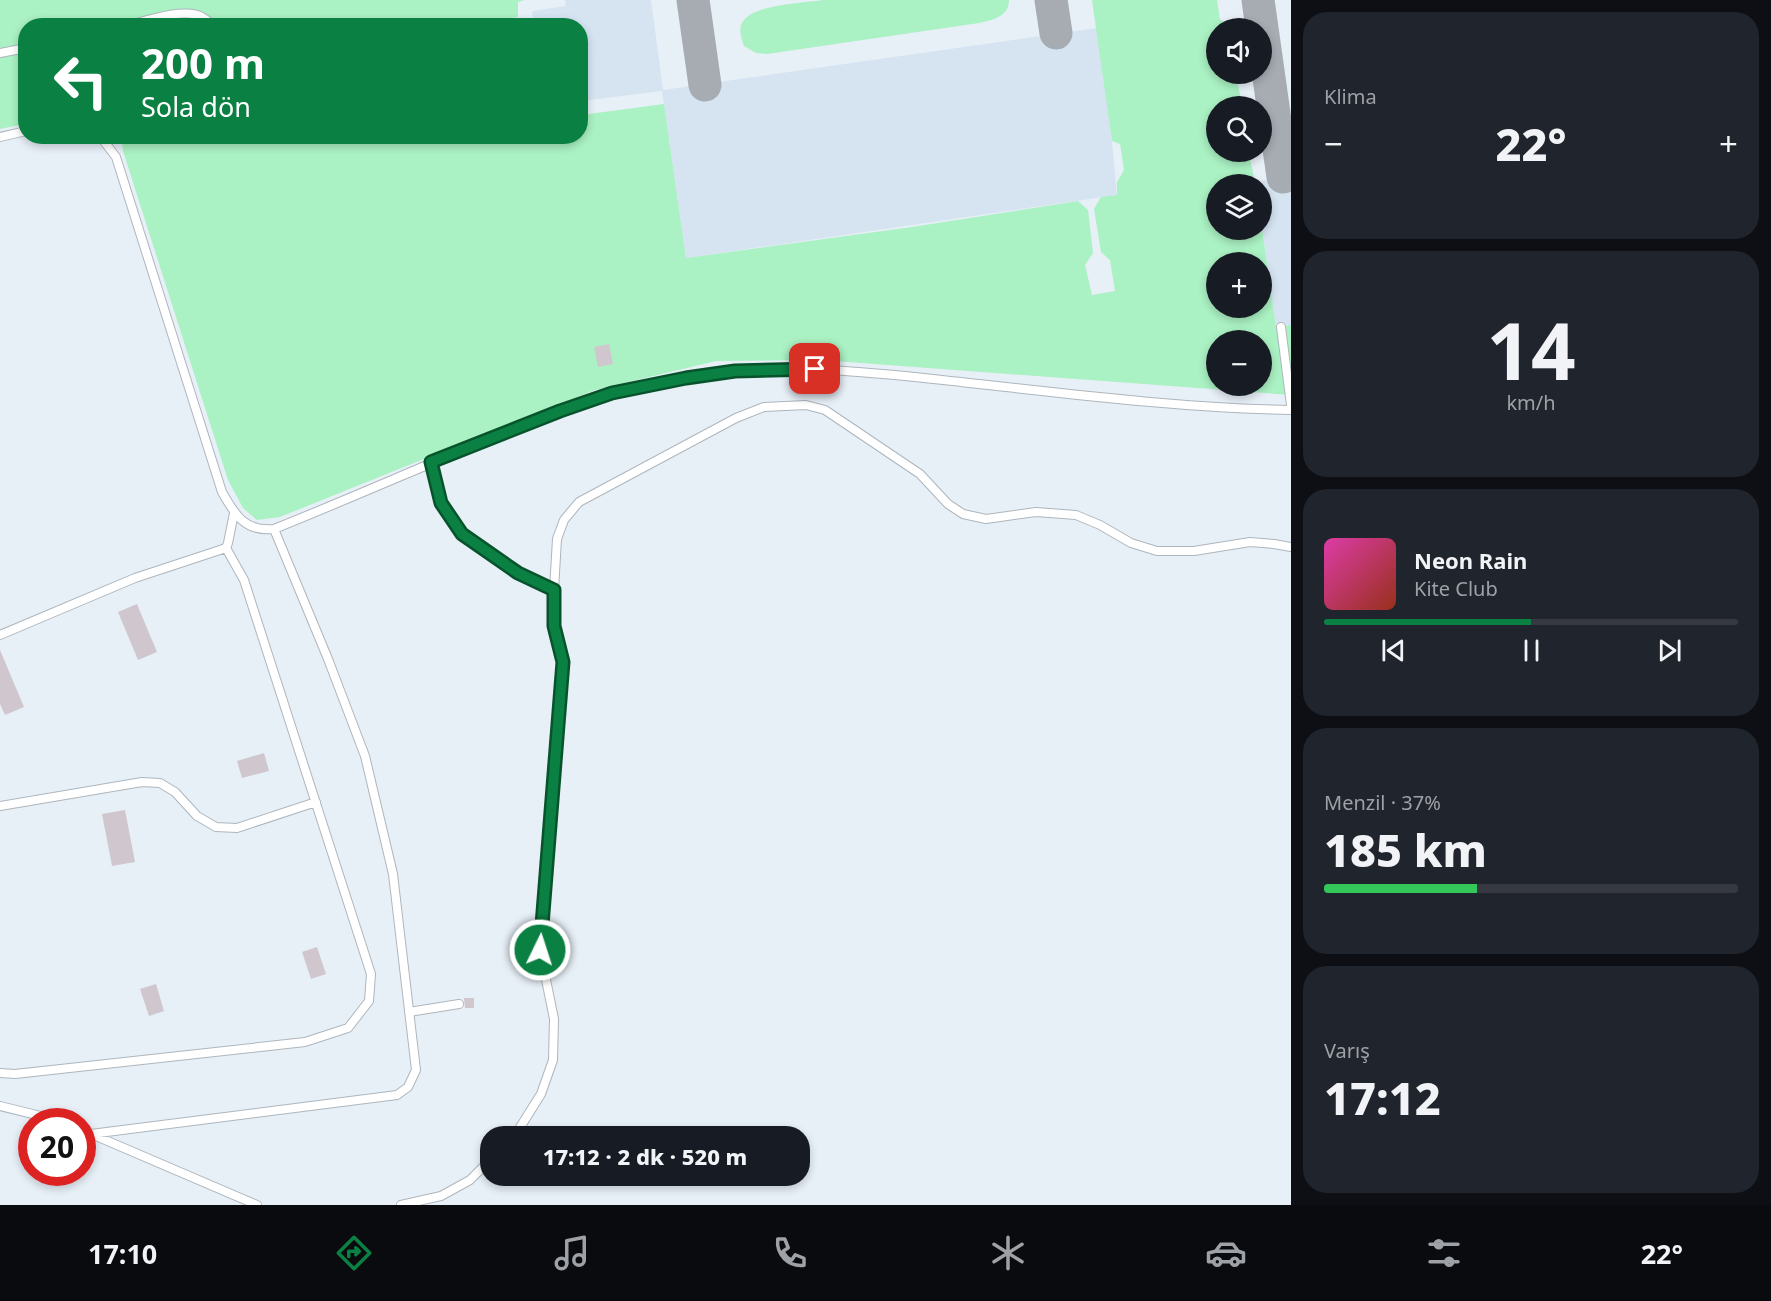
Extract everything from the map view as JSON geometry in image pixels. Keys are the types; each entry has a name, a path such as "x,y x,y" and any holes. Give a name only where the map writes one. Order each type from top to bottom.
{"lane":[{"path":"161,18 179,14 195,14 204,18"},
{"path":"0,53 18,50"},
{"path":"0,137 18,133"},
{"path":"106,144 116,157 222,492 234,513 249,526 264,530 274,529 431,462 612,393 735,371 815,369 880,373 1130,399 1247,409 1291,410"},
{"path":"1281,327 1291,405"},
{"path":"521,1126 541,1094 553,1060 554,1019 540,950 563,662 554,626 554,590 557,539 564,520 579,502 736,418 765,407 806,405 825,410 920,474 948,504 963,514 986,519 1035,512 1076,515 1100,525 1131,543 1157,550 1194,551 1250,543 1274,544 1291,548"},
{"path":"431,462 441,503 462,534 518,573 554,590"},
{"path":"226,548 234,513"},
{"path":"96,1133 396,1095 408,1087 416,1070 393,874 365,756 274,529"},
{"path":"0,635 135,578 226,548"},
{"path":"0,1073 15,1074 305,1042 348,1028 369,1001 372,974 244,580 226,548"},
{"path":"0,806 142,782 160,783 175,792 197,816 216,827 237,828 316,802"},
{"path":"409,1012 459,1005"},
{"path":"0,1106 18,1110"},
{"path":"96,1136 257,1205"},
{"path":"401,1205 441,1196 470,1180 480,1170"}],"shaded area":[{"path":"565,0 651,0 663,90 1097,28 1117,195 686,258 662,91 588,100 588,18 533,18 532,11 566,6"},
{"path":"1291,176 1291,325 1276,327 1272,299 1272,252 1265,252 1264,240 1272,240 1272,179"}],"green space":[{"path":"0,0 525,0 518,2 518,17 512,18 18,18 18,125 0,129"},
{"path":"824,0 1009,0 1003,14 979,23 767,54 756,53 744,46 740,29 747,17 767,8"},
{"path":"1092,0 1217,0 1220,18 1206,18 1206,84 1238,84 1240,96 1206,96 1206,162 1251,162 1253,174 1206,174 1206,240 1264,240 1265,252 1206,252 1206,318 1272,318 1272,299 1276,327 1291,325 1291,395 1272,394 1272,330 1206,330 1206,389 821,360 716,361 595,390 280,517 257,520 243,508 228,480 122,144 588,144 588,114 664,104 686,258 912,227 1078,201 1088,210 1093,253 1085,265 1092,295 1115,291 1110,260 1101,252 1094,209 1101,197 1117,195 1117,182 1124,170 1120,144 1112,141"}],"building":[{"path":"609,344 613,364 598,367 594,347"},
{"path":"137,604 157,652 138,660 118,612"},
{"path":"0,650 24,707 5,715 0,704"},
{"path":"264,753 269,771 242,778 237,761"},
{"path":"125,810 135,862 112,866 102,814"},
{"path":"317,947 326,974 311,979 302,952"},
{"path":"156,984 164,1011 149,1016 140,989"},
{"path":"464,998 474,998 474,1008 465,1008"}],"taxiway":[{"path":"693,0 705,85"},
{"path":"1051,0 1056,33"},
{"path":"1258,0 1283,177"}],"route":[{"path":"540,950 563,662 554,626 554,590 518,573 462,534 441,503 431,462 612,393 650,384 735,371 815,369"}]}
